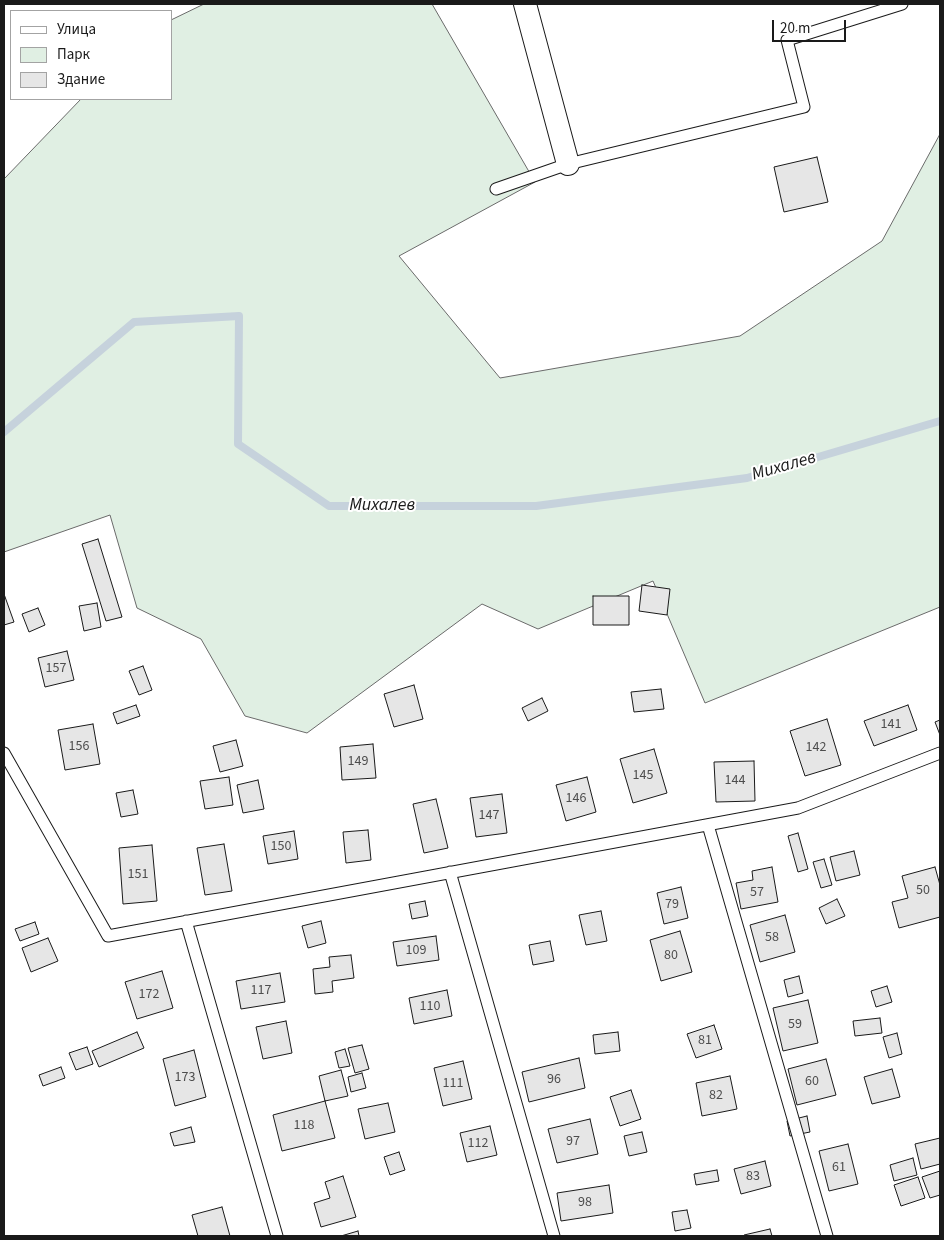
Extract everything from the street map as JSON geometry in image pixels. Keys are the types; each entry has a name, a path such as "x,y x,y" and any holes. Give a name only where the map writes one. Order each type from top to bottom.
{"street":[{"path":"525,4 568,164"}],"lane":[{"path":"496,189 568,164 804,107 787,40 902,4"},
{"path":"4,753 108,936 798,808 939,757"},
{"path":"708,825 827,1236"},
{"path":"450,872 554,1236"},
{"path":"186,921 277,1236"}],"green space":[{"path":"204,4 432,4 535,182 399,256 500,378 740,336 882,241 940,134 940,607 705,703 653,581 538,629 482,604 307,733 245,716 201,639 137,608 110,515 4,552 4,179 80,100 172,100 172,20"}],"building":[{"path":"817,157 828,202 784,212 774,167"},
{"path":"98,539 122,617 106,621 82,544"},
{"path":"642,585 670,589 667,615 639,611"},
{"path":"4,594 14,622 4,625"},
{"path":"593,596 629,596 629,625 593,625"},
{"path":"97,603 101,627 84,631 79,606"},
{"path":"38,608 45,625 29,632 22,614"},
{"path":"67,651 74,680 45,687 38,658"},
{"path":"143,666 152,690 139,695 129,671"},
{"path":"414,685 423,719 394,727 384,694"},
{"path":"661,689 664,709 634,712 631,692"},
{"path":"542,698 548,711 528,721 522,708"},
{"path":"136,705 140,716 117,724 113,713"},
{"path":"908,705 917,730 874,746 864,721"},
{"path":"827,719 841,765 805,776 790,731"},
{"path":"940,720 940,735 935,722"},
{"path":"93,724 100,764 65,770 58,730"},
{"path":"236,740 243,766 220,772 213,746"},
{"path":"373,744 376,778 342,780 340,747"},
{"path":"654,749 667,793 633,803 620,759"},
{"path":"754,761 755,801 716,802 714,762"},
{"path":"229,777 233,805 205,809 200,781"},
{"path":"587,777 596,812 566,821 556,785"},
{"path":"258,780 264,809 243,813 237,785"},
{"path":"133,790 138,814 121,817 116,793"},
{"path":"502,794 507,833 476,837 470,798"},
{"path":"436,799 448,848 424,853 413,804"},
{"path":"368,830 371,860 346,863 343,832"},
{"path":"294,831 298,859 268,864 263,836"},
{"path":"798,833 808,869 798,872 788,836"},
{"path":"224,844 232,891 205,895 197,848"},
{"path":"152,845 157,901 123,904 119,848"},
{"path":"854,851 860,875 836,881 830,857"},
{"path":"824,859 832,885 821,888 813,862"},
{"path":"772,867 778,902 741,909 736,883 753,880 752,871"},
{"path":"935,867 940,885 940,917 899,928 892,902 908,898 902,876"},
{"path":"681,887 688,918 664,924 657,893"},
{"path":"837,899 845,916 826,924 819,908"},
{"path":"425,901 428,916 412,919 409,904"},
{"path":"601,911 607,941 586,945 579,915"},
{"path":"785,915 795,952 760,962 750,925"},
{"path":"321,921 326,943 308,948 302,926"},
{"path":"35,922 39,934 20,941 15,929"},
{"path":"680,931 692,972 661,981 650,940"},
{"path":"436,936 439,960 397,966 393,942"},
{"path":"48,938 58,961 31,972 22,948"},
{"path":"550,941 554,961 533,965 529,945"},
{"path":"351,955 354,978 332,981 333,992 315,994 313,969 330,967 329,957"},
{"path":"162,971 173,1008 137,1019 125,982"},
{"path":"280,973 285,1002 241,1009 236,981"},
{"path":"799,976 803,993 788,997 784,980"},
{"path":"887,986 892,1002 876,1007 871,991"},
{"path":"447,990 452,1016 414,1024 409,998"},
{"path":"808,1000 818,1043 783,1051 773,1008"},
{"path":"880,1018 882,1033 855,1036 853,1021"},
{"path":"286,1021 292,1053 263,1059 256,1027"},
{"path":"714,1025 722,1049 696,1058 687,1034"},
{"path":"137,1032 144,1048 99,1067 92,1051"},
{"path":"618,1032 620,1051 595,1054 593,1035"},
{"path":"897,1033 902,1054 889,1058 883,1037"},
{"path":"362,1045 369,1069 355,1073 348,1048"},
{"path":"87,1047 93,1064 76,1070 69,1053"},
{"path":"345,1049 350,1066 339,1068 335,1052"},
{"path":"194,1050 206,1097 175,1106 163,1059"},
{"path":"579,1058 585,1088 529,1102 522,1072"},
{"path":"826,1059 836,1095 797,1105 788,1069"},
{"path":"463,1061 472,1099 443,1106 434,1068"},
{"path":"61,1067 65,1078 43,1086 39,1075"},
{"path":"892,1069 900,1097 872,1104 864,1077"},
{"path":"341,1070 348,1096 325,1101 319,1076"},
{"path":"362,1073 366,1088 351,1092 348,1077"},
{"path":"730,1076 737,1109 702,1116 696,1083"},
{"path":"631,1090 641,1119 620,1126 610,1097"},
{"path":"325,1101 335,1138 282,1151 273,1115"},
{"path":"388,1103 395,1132 365,1139 358,1109"},
{"path":"807,1116 810,1132 790,1136 787,1121"},
{"path":"590,1119 598,1154 557,1163 548,1129"},
{"path":"490,1126 497,1155 467,1162 460,1133"},
{"path":"191,1127 195,1142 174,1146 170,1133"},
{"path":"642,1132 647,1152 629,1156 624,1136"},
{"path":"940,1138 940,1164 921,1169 915,1144"},
{"path":"848,1144 858,1184 829,1191 819,1151"},
{"path":"399,1152 405,1170 390,1175 384,1157"},
{"path":"913,1158 917,1175 894,1181 890,1165"},
{"path":"765,1161 771,1186 741,1194 734,1169"},
{"path":"717,1170 719,1181 696,1185 694,1174"},
{"path":"940,1171 940,1195 930,1198 922,1177"},
{"path":"343,1176 356,1217 321,1227 314,1203 330,1198 325,1182"},
{"path":"918,1177 925,1198 901,1206 894,1185"},
{"path":"609,1185 613,1213 561,1221 557,1193"},
{"path":"222,1207 230,1236 198,1236 192,1215"},
{"path":"687,1210 691,1228 675,1231 672,1212"},
{"path":"770,1229 772,1236 744,1236 744,1235"},
{"path":"358,1231 359,1236 341,1236"}],"waterway":[{"name":"Михалев","path":"4,432 134,322 239,316 238,444 329,506 536,506 747,478 940,421"}]}
